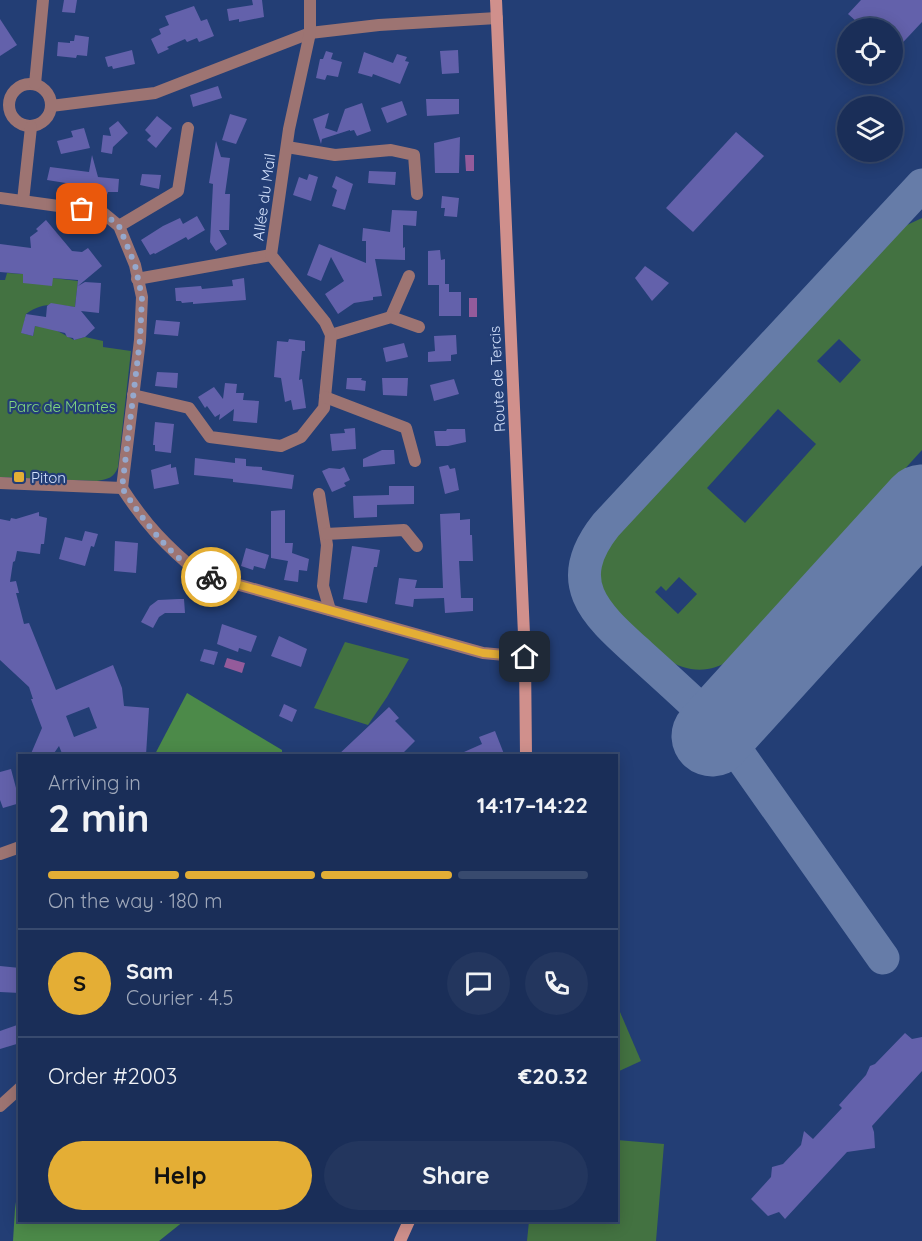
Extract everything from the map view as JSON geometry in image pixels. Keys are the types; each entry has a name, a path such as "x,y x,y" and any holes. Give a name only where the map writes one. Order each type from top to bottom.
{"main road":[{"name":"Route de Tercis","path":"496,0 525,657 526,754"},
{"path":"400,1241 409,1222"}],"street":[{"path":"35,84 43,0"},
{"name":"Allée du Mail","path":"309,0 310,33 286,147 271,255 325,322 332,335"},
{"path":"51,106 155,93 310,33 379,25 496,18"},
{"path":"35,84 47,92 51,106 47,118 31,127 18,123 4,105 16,88 35,84"},
{"path":"23,201 31,127"},
{"path":"119,226 178,191 188,128"},
{"path":"286,147 335,155 391,150 414,155 417,194"},
{"path":"0,198 102,212 119,226 135,265 142,297 122,488 137,512 164,544 200,574 483,653 525,657"},
{"path":"137,279 271,255"},
{"path":"392,317 409,276"},
{"path":"133,395 189,408 210,437 281,446 301,437 324,408 332,335 392,317 419,327"},
{"path":"325,397 406,428 415,461"},
{"path":"0,483 122,488"},
{"path":"319,494 327,545 322,586 330,610"},
{"path":"326,534 404,530 417,546"},
{"path":"0,854 18,848"},
{"path":"0,1106 18,1090"}],"green space":[{"path":"922,218 922,450 732,659 715,667 698,670 673,663 603,600 597,572 604,549 890,239 907,225","holes":["839,339 861,360 840,383 817,361","778,409 816,444 745,523 707,488","679,577 697,594 678,614 655,592 661,586 666,591"]},
{"name":"Parc de Mantes","path":"7,273 23,274 23,283 53,278 78,281 75,307 49,305 38,307 26,314 22,333 33,336 35,326 54,329 74,340 85,337 103,341 103,347 131,351 118,467 115,474 104,480 0,477 0,280 5,280"},
{"path":"345,642 409,659 368,725 314,708"},
{"path":"187,693 282,750 282,754 155,754"},
{"path":"620,1012 641,1061 618,1072 618,1013"},
{"path":"618,1140 664,1144 656,1241 527,1241 529,1222 618,1222"},
{"path":"18,1187 18,1222 183,1222 159,1241 13,1241"}],"shaded area":[{"path":"465,155 474,155 474,171 466,171"},
{"path":"469,298 477,298 477,317 469,317"},
{"path":"227,658 245,663 242,673 224,667"}],"building":[{"path":"64,0 77,0 75,13 62,12"},
{"path":"252,0 262,0 264,17 239,22 239,19 229,21 227,9 253,5"},
{"path":"861,0 922,0 922,22 903,42 903,18 853,18 848,14"},
{"path":"194,6 201,21 207,19 214,36 199,42 197,38 187,42 185,39 158,54 151,39 161,34 159,29 169,25 165,16"},
{"path":"0,19 17,45 0,56"},
{"path":"75,35 89,37 87,56 77,55 76,58 57,56 58,42 70,43 74,41"},
{"path":"132,50 135,64 113,69 112,66 108,67 105,57"},
{"path":"458,50 459,73 442,74 440,51"},
{"path":"326,51 333,53 331,59 342,62 338,77 327,75 325,80 316,78 320,59 323,59"},
{"path":"364,52 393,63 397,54 407,57 405,61 409,62 400,84 373,74 372,77 358,73"},
{"path":"218,86 222,98 193,107 190,95"},
{"path":"426,99 459,99 459,114 427,116"},
{"path":"402,101 407,115 387,123 381,108"},
{"path":"362,103 371,131 357,136 354,130 350,130 322,139 321,144 313,119 329,113 325,128 337,132 345,109"},
{"path":"230,114 247,119 236,144 222,140"},
{"path":"157,116 172,128 156,148 147,140 151,136 145,130"},
{"path":"118,121 128,133 113,147 112,154 101,152 103,135 111,136 109,128"},
{"path":"84,128 90,148 61,154 57,141 73,137 71,131"},
{"path":"736,132 764,156 693,232 666,208"},
{"path":"460,137 459,173 435,173 434,143"},
{"path":"216,141 221,157 230,158 225,194 230,194 229,230 219,230 227,244 216,251 210,242 213,184 209,183"},
{"path":"92,155 98,177 119,179 118,192 108,192 107,195 96,193 97,188 47,180 50,167 89,172"},
{"path":"369,171 396,172 395,185 368,183"},
{"path":"142,174 161,175 159,189 140,185"},
{"path":"309,174 318,177 311,201 293,195 299,177 307,180"},
{"path":"336,176 353,184 345,210 332,206 337,190 332,187"},
{"path":"442,196 459,198 457,217 444,216 445,208 441,208"},
{"path":"392,210 417,211 416,226 403,225 405,260 375,259 382,296 354,303 338,314 325,294 344,281 331,257 321,281 307,275 319,244 366,263 366,241 362,241 363,228 390,232"},
{"path":"197,216 205,230 188,240 186,237 150,255 141,240 180,218 183,224"},
{"path":"46,220 72,251 82,252 88,248 102,266 78,286 85,282 101,283 99,313 81,311 95,328 85,337 74,340 67,337 65,333 35,326 33,336 21,333 26,314 46,317 47,306 51,303 75,307 78,280 53,278 52,286 23,283 23,274 0,272 0,244 31,248 30,237"},
{"path":"440,250 441,260 445,259 445,284 449,284 449,292 461,292 461,316 439,316 439,285 428,285 428,251"},
{"path":"645,266 669,283 652,301 635,278"},
{"path":"244,278 246,300 193,304 193,302 176,301 175,288 201,286 202,289 233,286 232,280"},
{"path":"156,320 180,322 178,336 154,334"},
{"path":"456,335 457,354 451,355 451,361 428,362 428,352 435,351 434,336"},
{"path":"289,339 305,341 299,380 302,379 306,408 293,410 291,400 285,402 281,378 274,377 277,341 288,342"},
{"path":"404,343 408,357 386,362 383,348"},
{"path":"157,372 178,373 177,388 155,386"},
{"path":"347,378 362,378 361,380 366,381 365,391 346,389"},
{"path":"382,378 408,378 407,396 383,395"},
{"path":"454,379 459,394 434,401 430,385"},
{"path":"225,383 237,384 236,393 244,393 243,400 259,401 257,423 233,421 234,409 219,420 220,414 215,417 207,406 205,408 198,397 214,387 223,399"},
{"path":"155,422 174,424 171,453 155,451 155,445 153,445"},
{"path":"355,428 356,449 332,451 330,434 345,433 344,429"},
{"path":"447,429 465,429 466,442 436,446 434,431 446,431"},
{"path":"382,450 394,450 395,464 363,467 363,459"},
{"path":"195,458 235,463 235,458 246,459 246,466 262,467 262,470 294,475 292,489 194,475"},
{"path":"171,464 171,468 176,467 179,484 154,489 151,470"},
{"path":"448,465 450,469 455,468 459,490 445,494 439,467"},
{"path":"344,467 350,480 344,483 346,486 332,492 322,471"},
{"path":"389,486 414,486 414,504 377,505 377,517 354,518 353,496 389,495"},
{"path":"285,510 285,543 293,543 292,553 309,559 307,571 299,570 298,582 284,580 288,561 271,558 271,511"},
{"path":"39,512 39,516 47,518 44,544 41,544 40,554 17,551 10,582 16,581 19,593 16,593 24,624 29,623 56,690 113,665 122,688 124,706 149,708 146,754 62,754 59,746 53,754 31,754 42,728 31,699 33,699 29,687 0,660 0,519 10,521 11,518 16,519","holes":["89,707 97,728 74,737 66,716"]},
{"path":"460,513 460,520 470,519 473,561 459,561 461,598 473,598 473,611 445,613 444,598 414,599 413,607 395,604 399,578 417,580 415,588 443,588 440,514"},
{"path":"85,531 98,534 94,547 91,546 85,566 59,559 65,537 82,541"},
{"path":"115,541 138,543 136,573 114,571"},
{"path":"352,546 380,550 367,603 343,599"},
{"path":"246,548 269,555 265,569 254,566 253,570 241,566"},
{"path":"184,599 185,613 165,613 159,617 153,628 141,622 150,606 158,600"},
{"path":"222,624 257,636 251,652 239,648 238,652 217,644"},
{"path":"279,636 307,649 301,667 271,656"},
{"path":"204,649 218,652 214,665 200,661"},
{"path":"284,704 297,710 292,722 279,716"},
{"path":"389,707 399,718 395,721 415,741 402,754 339,754"},
{"path":"495,731 504,754 460,754 482,744 479,737"},
{"path":"11,769 18,804 3,808 0,800 0,772"},
{"path":"0,966 18,968 18,993 0,992"},
{"path":"18,1025 18,1044 0,1049 0,1031"},
{"path":"905,1033 912,1039 922,1037 922,1071 872,1126 875,1148 847,1152 785,1219 779,1212 768,1216 751,1199 771,1177 772,1167 783,1164 801,1145 804,1131 813,1139 842,1108 839,1105 866,1075 870,1066 875,1064"}],"taxiway":[{"path":"753,686 737,705 725,714 711,715 702,711 610,626 598,612 589,597 585,582 585,565 592,546 606,525 922,185"},
{"path":"741,757 883,958"}],"runway":[{"path":"712,736 922,505"}],"way so far":[{"path":"82,209 102,212 119,226 135,265 142,297 140,340 122,488 137,512 164,544 200,574 211,577"}],"place":[{"name":"Piton","path":"19,477"}],"route":[{"path":"211,577 483,653 525,657"}]}
